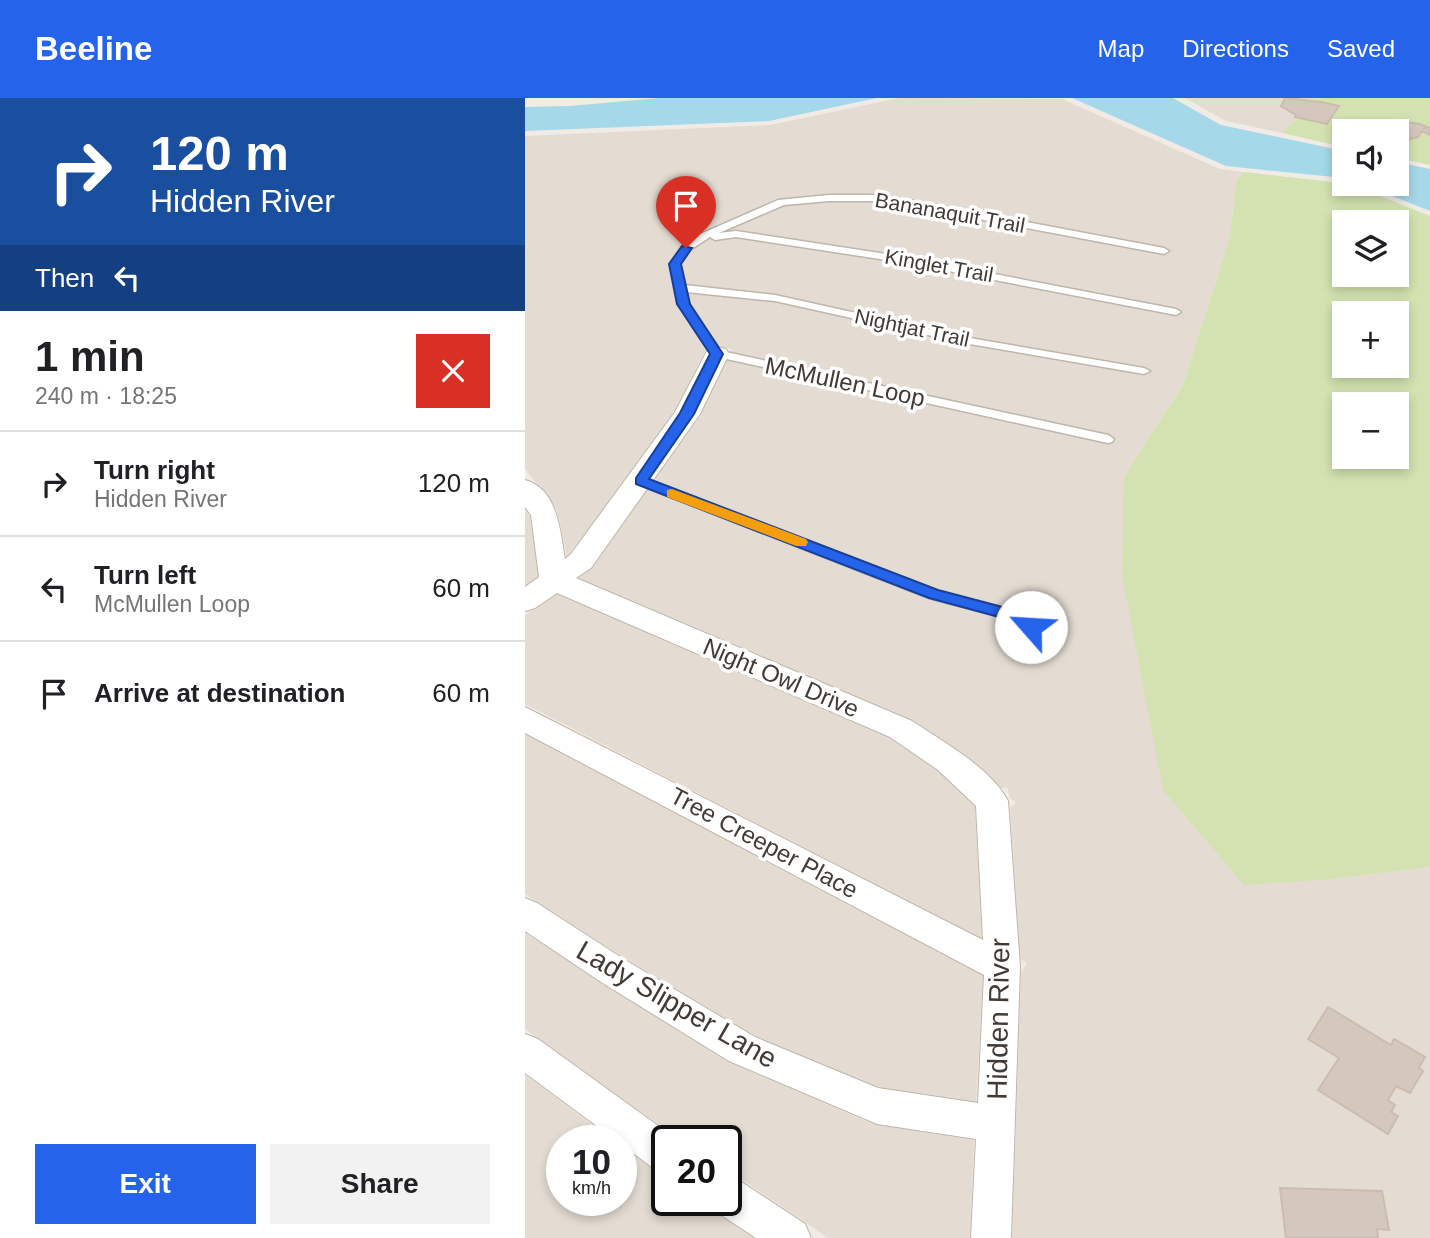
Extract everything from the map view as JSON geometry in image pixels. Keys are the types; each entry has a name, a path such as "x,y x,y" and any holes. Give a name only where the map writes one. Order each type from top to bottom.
{"street":[{"path":"525,601 581,561 687,414 717,354"},
{"path":"525,489 544,513 554,580"},
{"name":"Night Owl Drive","path":"554,580 901,729 949,761 992,801"},
{"name":"Tree Creeper Place","path":"525,719 1002,967"},
{"name":"Hidden River","path":"991,1238 1002,967 992,801"},
{"name":"Lady Slipper Lane","path":"525,913 613,971 742,1049 877,1106 996,1124"},
{"path":"525,1051 651,1142"},
{"path":"742,1206 791,1238"}],"lane":[{"name":"Bananaquit Trail","path":"700,238 782,202 829,198 883,198 1164,251"},
{"name":"Kinglet Trail","path":"700,238 736,234 906,260 1176,312"},
{"path":"700,238 686,248 675,264 683,304 717,354"},
{"name":"Nightjat Trail","path":"679,288 775,298 964,340 1145,371"},
{"name":"McMullen Loop","path":"717,354 1108,439"},
{"path":"641,481 934,594 1020,617 1031,627"}],"shaded area":[{"path":"899,98 1062,99 1220,169 1244,172 1236,180 1230,237 1183,385 1124,477 1332,879 1430,867 1430,1238 1012,1238 1021,973 1027,963 1020,959 1010,808 1016,803 1009,797 1008,788 999,788 960,752 908,719 577,578 594,564 699,417 732,349 708,345 675,411 567,557 556,508 525,469 525,136 770,125"},
{"path":"1185,98 1320,98 1282,133 1226,121"},
{"path":"525,510 530,516 539,576 525,586"},
{"path":"556,593 892,739 938,770 975,805 982,940 525,704 525,615"},
{"path":"525,734 983,975 976,1103 882,1089 751,1034 624,958 525,894"},
{"path":"525,933 731,1063 870,1123 974,1140 970,1238 828,1238 742,1180 742,1125 660,1125 525,1029"},
{"path":"525,1075 592,1125 546,1125 546,1216 637,1216 637,1157 651,1166 651,1216 723,1216 755,1238 525,1238"}],"green space":[{"path":"1320,98 1430,98 1430,165 1409,161 1409,119 1332,119 1332,144 1282,133"},
{"path":"1244,172 1332,182 1332,196 1380,196 1430,216 1430,867 1332,879 1244,885 1163,790 1122,575 1124,477 1183,385 1230,237 1236,180"}],"water":[{"path":"659,98 877,98 769,121 525,131 525,107"},
{"path":"1072,98 1173,98 1221,125 1332,148 1332,177 1226,166"},
{"path":"1409,165 1430,169 1430,211 1393,196 1409,196"}],"building":[{"path":"1285,98 1339,106 1327,124 1295,117 1296,115 1281,106"},
{"path":"1409,122 1420,124 1425,126 1424,128 1430,127 1430,135 1422,131 1418,137 1410,139"},
{"path":"1328,1007 1391,1045 1394,1039 1425,1057 1419,1068 1423,1071 1410,1093 1396,1086 1388,1100 1395,1105 1391,1112 1398,1116 1388,1134 1318,1090 1339,1058 1308,1039"},
{"path":"1280,1188 1382,1191 1389,1230 1377,1229 1378,1238 1286,1238"}],"slow traffic":[{"path":"672,494 801,542"}],"route":[{"path":"686,248 675,264 683,304 717,354 687,414 641,481 934,594 1020,617 1031,627"}]}
